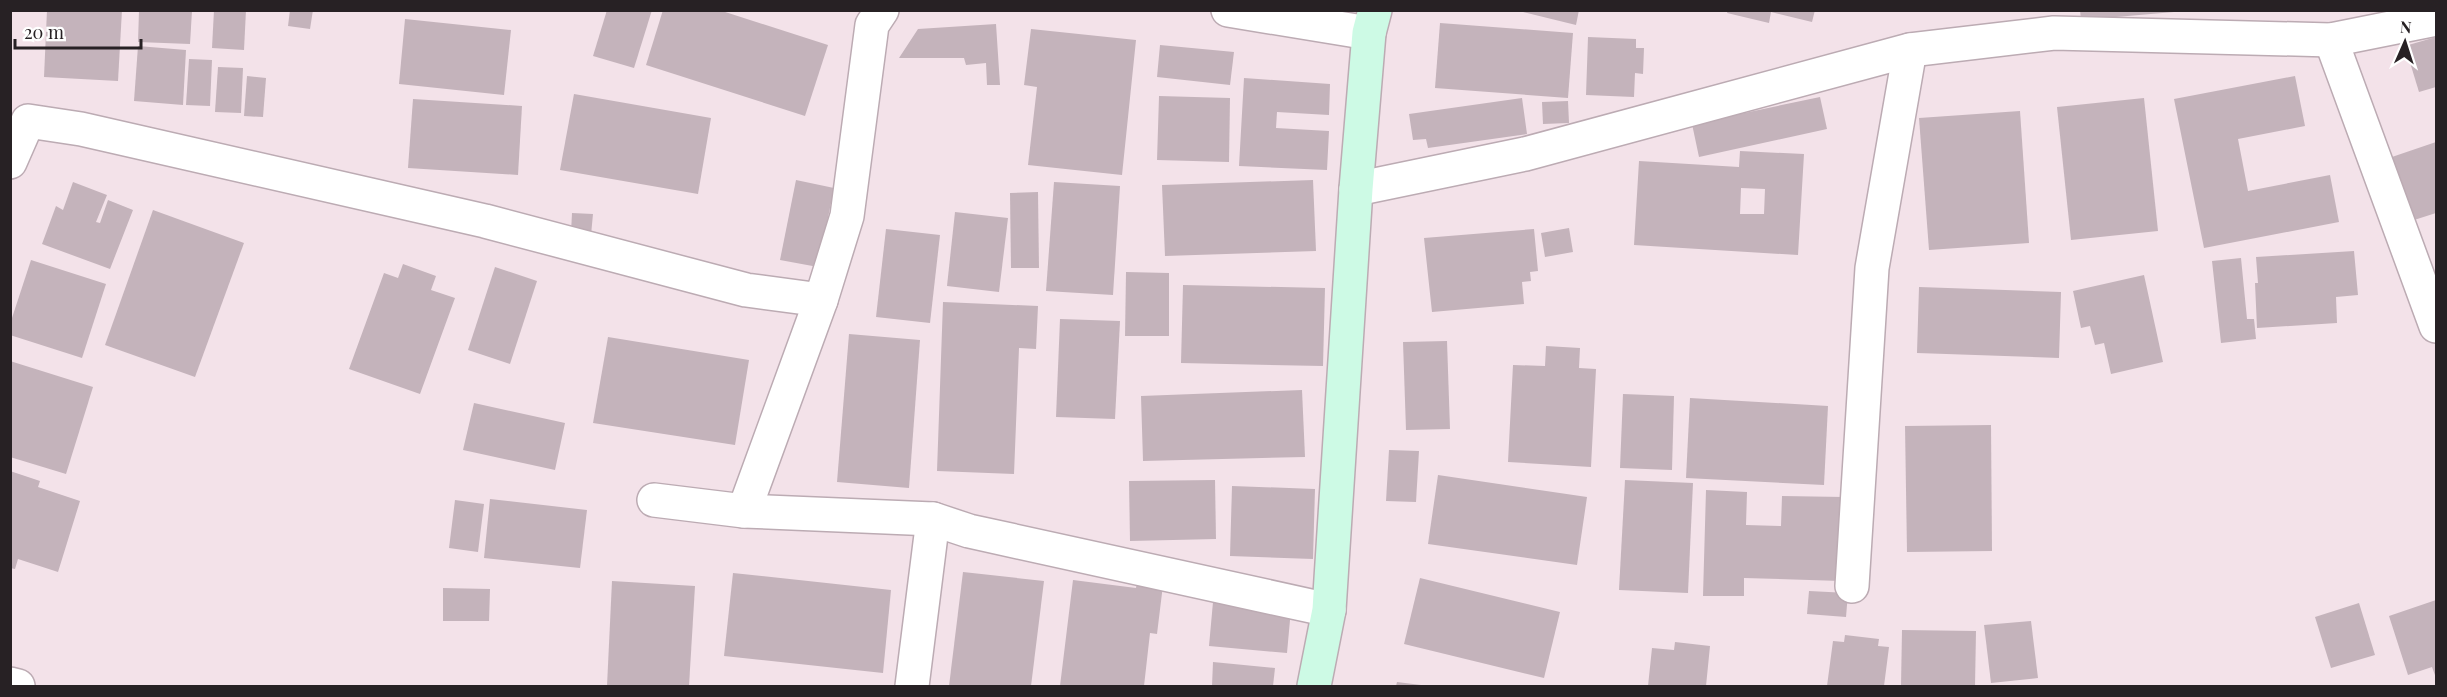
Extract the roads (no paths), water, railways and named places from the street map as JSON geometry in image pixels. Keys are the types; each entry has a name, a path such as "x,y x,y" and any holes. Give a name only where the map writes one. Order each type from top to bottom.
{"street":[{"path":"744,511 821,300 847,216 872,25 882,10"},
{"path":"1228,10 1372,22 1356,189 1329,610 1314,687"},
{"path":"1356,189 1525,154 1910,50 2054,33 2331,40 2436,19"},
{"path":"2331,40 2436,326"},
{"path":"1852,586 1872,268 1910,50"},
{"path":"10,162 28,121 81,129 485,221 746,290 821,300"},
{"path":"654,500 744,511 933,519 969,531 1329,610"},
{"path":"912,687 933,519"},
{"path":"10,684 18,687"}]}
